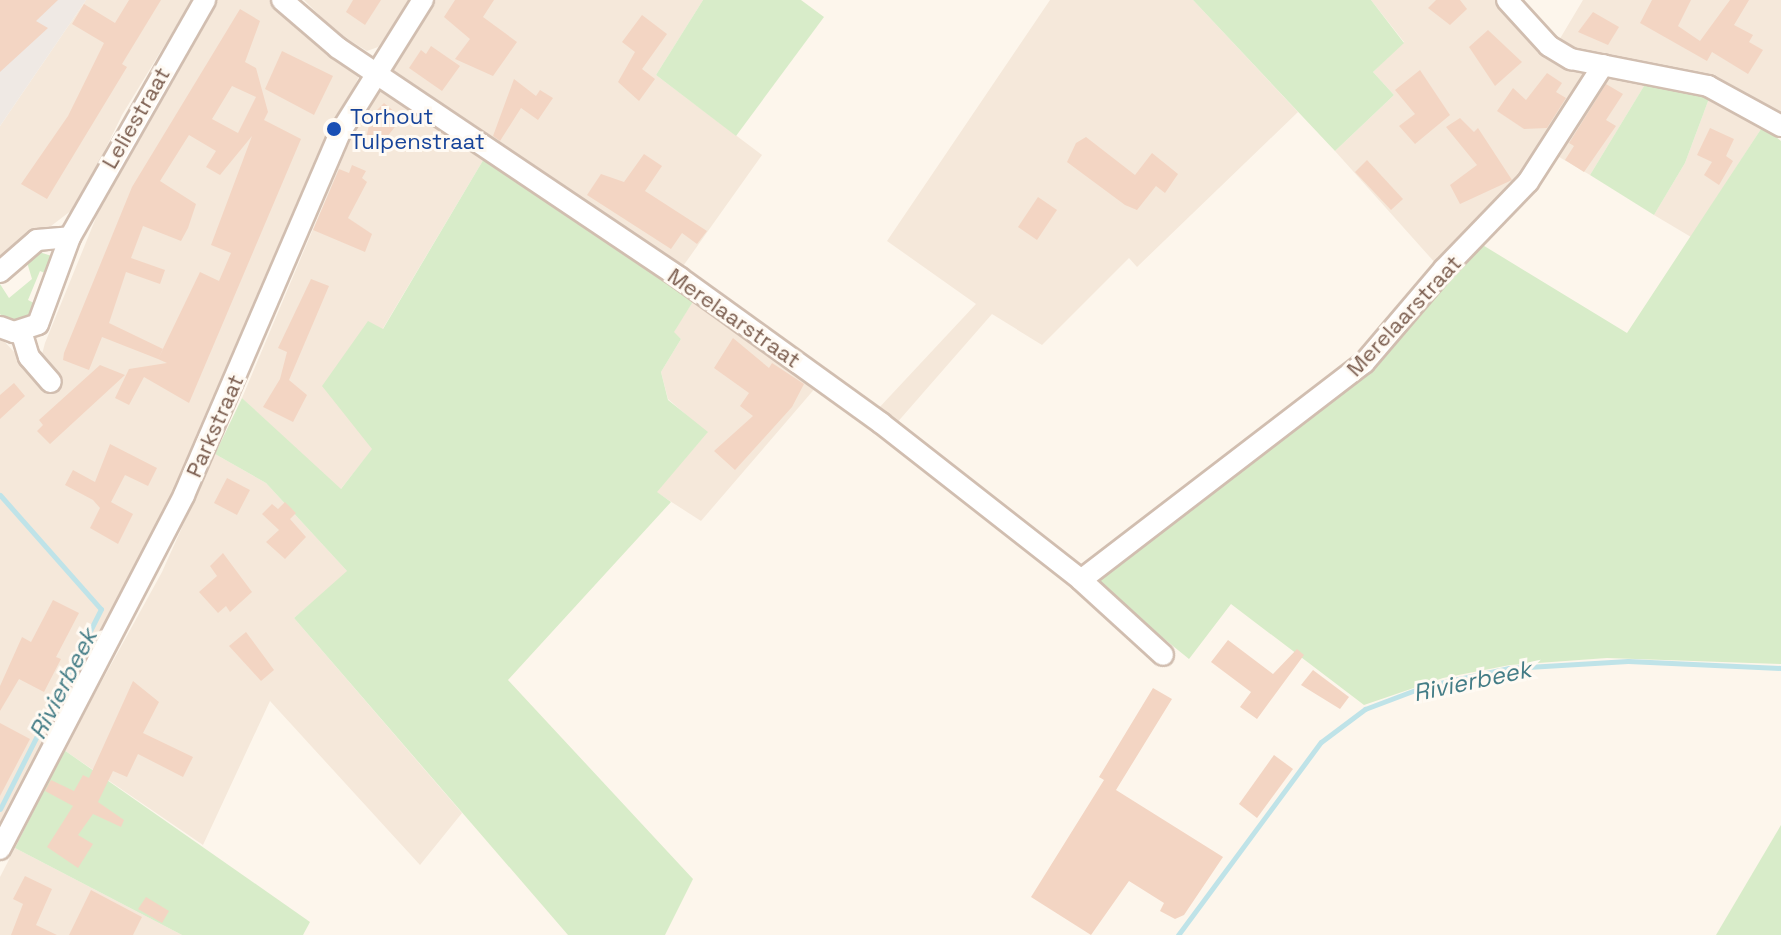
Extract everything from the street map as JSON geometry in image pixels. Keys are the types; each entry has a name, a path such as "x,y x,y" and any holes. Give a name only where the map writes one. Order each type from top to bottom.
{"street":[{"name":"Leliestraat","path":"21,331 38,324 70,237 205,0"},
{"name":"Merelaarstraat","path":"282,0 375,73 680,278 881,423 1081,580 1163,655"},
{"name":"Parkstraat","path":"0,849 184,495 341,131 423,0"},
{"path":"1507,0 1549,46 1571,59 1708,86 1781,126"},
{"name":"Merelaarstraat","path":"1081,580 1364,363 1444,269 1528,182 1603,65"},
{"path":"0,272 37,240 70,237"},
{"path":"0,327 21,331 29,357 51,382"}],"shaded area":[{"path":"0,0 86,0 0,126"},
{"path":"86,0 192,0 122,115 83,195 72,210 0,265 0,126"},
{"path":"213,0 271,0 359,76 171,498 0,828 0,337 50,390 41,358 45,343 115,171"},
{"path":"304,0 413,0 378,47 367,51 336,32"},
{"path":"436,0 703,0 656,75 762,155 681,269 395,80 392,70 400,53"},
{"path":"1050,0 1193,0 1298,112 1137,267 1129,258 1042,345 992,314 895,425 877,410 976,304 887,241"},
{"path":"1371,0 1497,0 1590,73 1568,112 1496,207 1437,265 1335,151 1394,95 1373,72 1404,42"},
{"path":"1583,0 1781,0 1781,112 1704,75 1587,55 1558,42"},
{"path":"1605,72 1647,81 1590,175 1554,154"},
{"path":"381,90 402,96 485,157 382,330 368,322 372,450 340,490 242,398 358,122 372,94"},
{"path":"1710,96 1763,126 1691,237 1654,215 1685,163"},
{"path":"694,300 817,386 701,521 656,492 707,433 668,399 661,372 681,339 673,332"},
{"path":"215,454 266,483 348,572 294,618 462,813 420,865 270,701 203,845 64,750 162,572"},
{"path":"15,848 182,935 0,935 0,877"}],"green space":[{"path":"703,0 801,0 824,17 736,136 656,75"},
{"path":"1193,0 1371,0 1404,43 1373,72 1394,95 1335,151"},
{"path":"1647,81 1710,96 1685,163 1654,215 1590,175"},
{"path":"1763,126 1781,141 1781,664 1607,658 1510,665 1443,678 1364,705 1231,604 1189,659 1094,582 1350,386 1405,320 1481,244 1627,333"},
{"path":"485,157 694,300 674,332 681,339 661,372 668,400 708,432 657,492 671,502 508,680 693,879 665,935 568,935 294,618 347,571 266,483 215,454 242,398 341,489 372,449 322,386 368,321 383,329"},
{"path":"39,252 55,257 52,276 40,271 28,300 40,306 35,317 9,324 0,314 0,284 9,298 32,279 26,259"},
{"path":"64,750 310,922 303,935 182,935 15,848"},
{"path":"1781,825 1781,935 1716,935"}],"building":[{"path":"0,0 58,0 36,21 48,28 0,72"},
{"path":"129,0 161,0 122,64 127,67 47,199 21,184 68,116 104,43 72,24 84,4 115,23"},
{"path":"353,0 381,0 365,25 346,12"},
{"path":"455,0 494,0 483,17 517,42 493,76 455,59 470,39 444,17"},
{"path":"1436,0 1460,0 1467,9 1450,25 1428,8"},
{"path":"1652,0 1691,0 1678,26 1700,41 1730,0 1749,0 1734,25 1753,35 1749,42 1763,50 1748,74 1712,52 1707,61 1640,23"},
{"path":"240,9 260,21 245,62 256,68 268,112 264,120 301,139 189,403 144,377 129,405 115,398 129,369 167,363 102,337 89,370 63,360 132,187","holes":["232,86 256,97 238,133 212,119","189,135 216,151 206,167 220,175 252,136 211,245 231,253 219,281 200,272 163,349 109,323 126,272 160,284 165,270 131,258 143,226 181,241 188,228 196,204 160,181"]},
{"path":"1593,12 1619,27 1608,45 1578,32"},
{"path":"642,15 667,34 642,69 655,79 639,101 618,82 635,52 622,42"},
{"path":"1488,30 1522,62 1495,86 1469,47"},
{"path":"431,46 460,66 442,91 409,68 421,50 426,54"},
{"path":"282,51 333,76 314,115 265,89"},
{"path":"1420,70 1450,115 1415,144 1399,126 1415,114 1395,90"},
{"path":"1547,73 1562,83 1556,92 1566,98 1547,128 1524,129 1497,111 1513,88 1526,100"},
{"path":"514,79 536,96 540,90 553,98 538,120 521,108 500,141 493,136"},
{"path":"1606,84 1623,94 1606,120 1616,126 1584,172 1565,160 1574,146 1569,143"},
{"path":"384,103 402,118 379,147 366,139 371,116"},
{"path":"1460,118 1474,132 1478,128 1512,180 1460,204 1450,185 1477,165 1446,127"},
{"path":"1710,128 1734,139 1726,156 1733,161 1719,185 1704,175 1712,162 1697,155"},
{"path":"1086,137 1135,175 1152,153 1178,174 1165,193 1156,186 1137,210 1125,205 1067,162 1076,143"},
{"path":"644,154 662,166 645,191 707,231 697,244 682,233 671,249 587,195 601,174 624,182"},
{"path":"1367,160 1403,199 1391,210 1355,172"},
{"path":"352,165 366,171 362,178 367,182 348,218 372,234 365,252 313,230 339,169 349,173"},
{"path":"1038,197 1057,210 1037,240 1018,227"},
{"path":"311,279 329,286 289,380 307,395 293,422 263,407 280,379 287,352 278,348"},
{"path":"733,338 769,368 772,363 804,384 792,407 735,470 714,451 753,416 740,406 749,393 714,368"},
{"path":"100,365 125,375 50,444 37,431 43,425 39,420"},
{"path":"14,383 25,396 0,419 0,395"},
{"path":"110,444 157,468 148,486 125,475 111,502 133,514 118,544 90,528 100,508 93,500 65,485 73,470 95,482"},
{"path":"227,478 250,490 237,515 214,503"},
{"path":"285,502 296,513 290,519 306,537 285,559 266,542 279,530 262,514 272,504 278,509"},
{"path":"223,553 252,592 230,612 226,606 218,613 199,592 217,576 210,566"},
{"path":"53,600 79,613 56,657 61,659 44,692 19,679 0,711 0,686 22,637 31,642"},
{"path":"246,632 274,670 261,681 229,646"},
{"path":"1228,640 1273,674 1297,649 1304,655 1257,719 1240,707 1251,692 1211,662"},
{"path":"1313,670 1349,697 1340,709 1301,685"},
{"path":"133,681 159,702 143,733 193,757 183,777 138,754 127,777 113,771 98,802 124,820 121,827 93,814 78,835 93,844 78,868 47,847 73,806 45,791 51,780 74,791 83,775 89,778"},
{"path":"1153,688 1172,699 1116,790 1223,857 1184,915 1175,919 1160,911 1164,903 1129,881 1091,935 1031,897 1104,780 1099,777"},
{"path":"0,723 30,739 0,796"},
{"path":"1274,755 1293,769 1257,818 1239,804"},
{"path":"25,876 52,889 36,925 57,935 11,935 23,904 13,899"},
{"path":"91,890 142,917 133,935 69,935"},
{"path":"146,897 169,911 162,923 138,909"}],"waterway":[{"name":"Rivierbeek","path":"0,495 101,609 0,809"},
{"name":"Rivierbeek","path":"1178,935 1321,742 1365,709 1426,686 1509,668 1628,661 1781,668"}],"place":[{"name":"Torhout Tulpenstraat","path":"334,129"}]}
